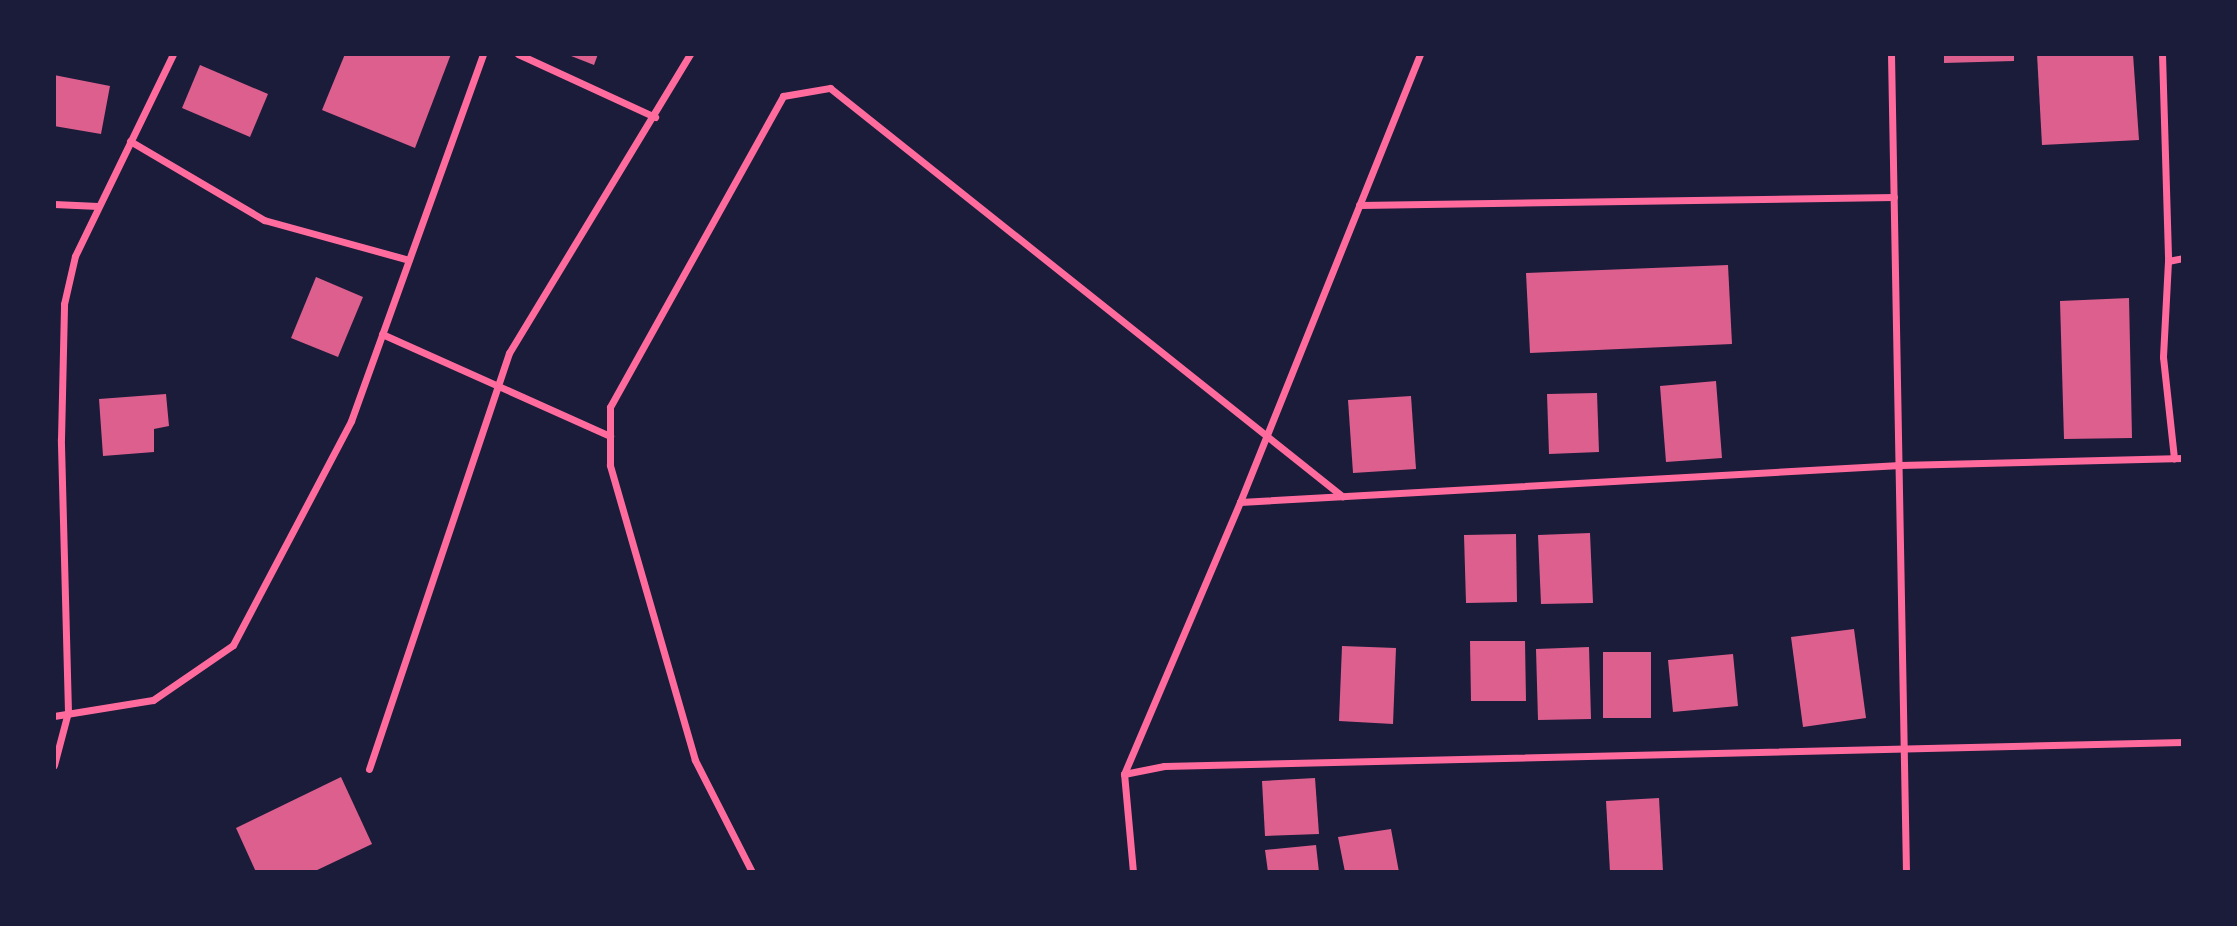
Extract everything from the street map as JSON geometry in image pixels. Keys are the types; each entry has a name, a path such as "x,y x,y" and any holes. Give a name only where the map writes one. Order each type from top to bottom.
{"street":[{"path":"54,765 68,712 58,439 64,304 75,256 173,54"},
{"path":"54,716 153,700 233,645 351,421 483,54"},
{"path":"518,54 655,117"},
{"path":"369,769 509,353 655,117 690,54"},
{"path":"1133,872 1124,775 1240,502 1420,54"},
{"path":"1891,54 1906,750 1906,872"},
{"path":"2162,54 2168,261 2163,357 2174,458"},
{"path":"752,872 695,760 610,465 610,407 783,96 830,88 1342,496"},
{"path":"130,141 264,220 409,260"},
{"path":"1359,205 1894,198"},
{"path":"54,205 98,206"},
{"path":"2168,261 2183,258"},
{"path":"382,334 610,436"},
{"path":"1240,502 1900,465 2183,458"},
{"path":"1124,775 1164,766 2183,743"}],"building":[{"path":"345,54 451,54 415,148 322,110"},
{"path":"566,54 598,54 594,65"},
{"path":"1944,54 2014,54 2014,61 1944,63"},
{"path":"2037,54 2133,54 2139,140 2042,145"},
{"path":"200,65 268,94 250,137 182,108"},
{"path":"54,75 110,86 101,134 54,126"},
{"path":"1728,265 1732,344 1530,353 1526,273"},
{"path":"316,277 363,297 338,357 291,338"},
{"path":"2129,298 2132,438 2064,439 2060,301"},
{"path":"1716,381 1722,458 1666,462 1660,386"},
{"path":"1597,393 1599,452 1549,454 1547,394"},
{"path":"166,394 169,426 154,429 154,452 103,456 99,399"},
{"path":"1411,396 1416,469 1353,473 1348,400"},
{"path":"1590,533 1593,603 1541,604 1538,535"},
{"path":"1516,534 1517,602 1466,603 1464,535"},
{"path":"1854,629 1866,718 1803,727 1791,637"},
{"path":"1470,641 1525,641 1526,701 1471,701"},
{"path":"1342,646 1396,648 1393,724 1339,721"},
{"path":"1589,647 1591,719 1538,720 1536,649"},
{"path":"1603,652 1651,652 1651,718 1603,718"},
{"path":"1733,654 1738,706 1673,712 1668,660"},
{"path":"341,777 372,844 313,872 256,872 236,828"},
{"path":"1315,778 1319,834 1265,836 1262,781"},
{"path":"1659,798 1663,871 1610,872 1606,801"},
{"path":"1391,829 1399,872 1345,872 1338,837"},
{"path":"1316,845 1319,872 1268,872 1265,850"}]}
